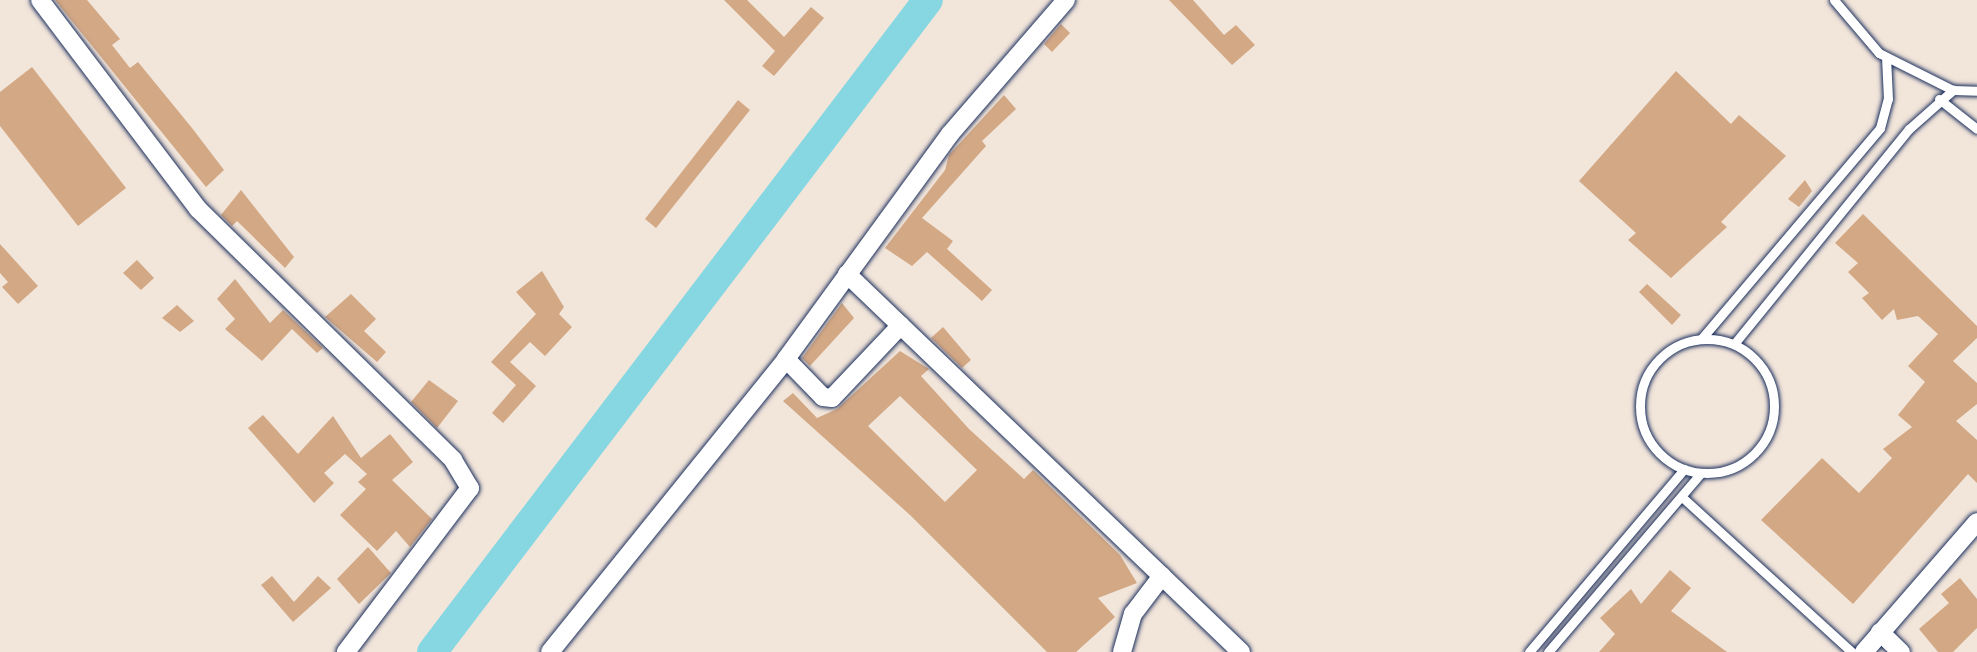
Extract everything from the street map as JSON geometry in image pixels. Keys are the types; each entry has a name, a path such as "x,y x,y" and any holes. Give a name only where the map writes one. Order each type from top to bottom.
{"street":[{"path":"40,0 198,209 453,460 470,488 346,652"},
{"path":"550,652 786,359 950,134 1066,0"},
{"path":"847,274 1241,652"},
{"path":"786,359 823,397 832,398 901,325"},
{"path":"1864,652 1976,526"},
{"path":"1122,652 1133,614 1162,576"},
{"path":"1880,632 1901,652"}],"lane":[{"path":"1834,0 1850,25 1886,57 1953,90 1977,91"},
{"path":"1702,338 1734,344 1768,378 1771,426 1742,463 1701,473 1684,469 1654,447 1639,401 1659,358 1702,338 1844,174 1886,114 1886,57"},
{"path":"1734,344 1858,190 1939,99 1953,90"},
{"path":"1939,99 1977,129"},
{"path":"1844,174 1858,190"},
{"path":"1529,652 1684,469"},
{"path":"1548,652 1701,473"},
{"path":"1682,497 1852,652"}],"building":[{"path":"55,0 87,0 120,39 112,45 130,68 138,62 192,128 224,170 206,187"},
{"path":"724,0 747,0 784,37 811,7 824,18 774,76 762,66 775,51"},
{"path":"1169,0 1193,0 1224,35 1236,25 1255,45 1232,65"},
{"path":"1061,24 1070,33 1052,52 1044,44"},
{"path":"32,67 126,188 78,226 0,126 0,92"},
{"path":"1676,71 1731,124 1739,115 1786,156 1721,222 1727,227 1671,278 1628,240 1636,233 1579,181"},
{"path":"1004,95 1016,109 982,141 986,146 922,218 953,241 947,249 992,290 982,301 927,252 912,266 885,248 945,170 949,155"},
{"path":"738,100 750,110 656,228 645,219"},
{"path":"1805,180 1812,191 1799,207 1788,199"},
{"path":"241,190 294,257 285,268 237,221 232,226 221,215"},
{"path":"1863,214 1977,326 1977,338 1953,361 1977,383 1977,404 1956,421 1977,440 1977,483 1968,474 1853,604 1761,520 1822,458 1859,493 1892,458 1883,449 1912,427 1898,415 1925,382 1908,366 1938,334 1918,316 1897,320 1894,309 1882,320 1862,298 1869,293 1848,272 1858,263 1835,243"},
{"path":"0,244 38,286 18,304 2,287 8,282 0,273"},
{"path":"137,260 154,278 141,290 123,273"},
{"path":"542,271 564,307 559,314 572,327 545,356 530,342 510,362 536,386 503,423 492,413 516,385 491,362 536,314 516,292"},
{"path":"235,279 270,323 283,310 323,348 317,353 292,329 262,361 225,329 235,319 217,299"},
{"path":"1647,284 1681,315 1672,325 1639,292"},
{"path":"351,294 376,319 364,331 386,352 377,362 325,317"},
{"path":"842,303 854,318 810,366 802,358"},
{"path":"177,305 194,321 180,332 162,318"},
{"path":"943,327 971,360 962,368 931,338"},
{"path":"900,351 929,369 921,376 969,429 1024,479 1033,470 1120,555 1137,583 1098,598 1115,617 1076,652 1047,652 910,515 783,401 793,393 817,418 837,409","holes":["900,396 977,470 945,502 868,426"]},
{"path":"429,380 458,401 437,428 411,402"},
{"path":"263,415 298,454 333,416 361,458 390,434 413,462 392,480 432,519 410,547 396,531 377,551 340,515 366,489 358,482 367,474 345,454 324,473 334,483 314,503 248,428"},
{"path":"368,547 391,573 359,604 337,579"},
{"path":"1670,570 1691,588 1671,611 1727,652 1599,652 1615,634 1600,618 1631,589 1641,604"},
{"path":"272,576 294,602 318,576 331,588 293,622 261,585"},
{"path":"1960,578 1977,599 1977,628 1953,652 1938,652 1919,629 1949,603 1941,594"}],"waterway":[{"path":"432,652 928,0"}]}
